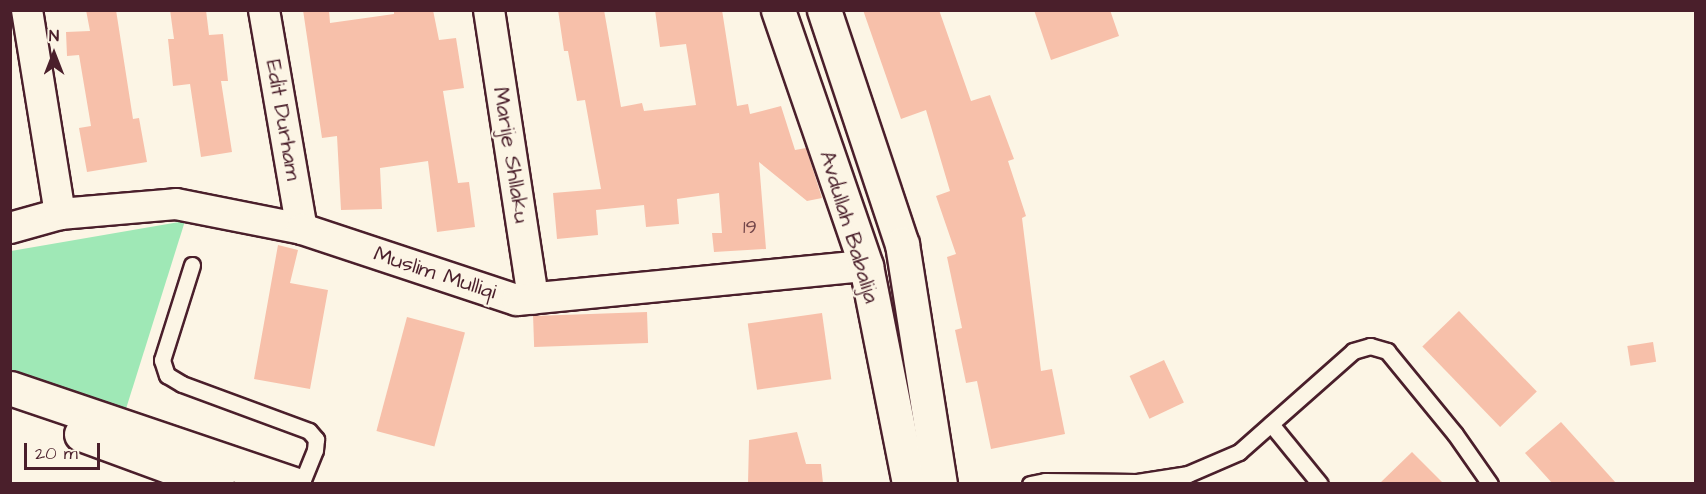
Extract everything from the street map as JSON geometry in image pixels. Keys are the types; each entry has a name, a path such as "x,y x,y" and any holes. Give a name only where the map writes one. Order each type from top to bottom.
{"main road":[{"name":"Avdullah Babalija","path":"778,10 866,266 909,483"},
{"name":"Avdullah Babalija","path":"824,10 902,244 940,483"},
{"path":"10,387 294,483"},
{"path":"10,411 217,483"}],"street":[{"path":"27,10 60,214"},
{"name":"Edit Durham","path":"264,10 302,229"},
{"name":"Marije Shllaku","path":"489,10 533,299"},
{"name":"Muslim Mulliqi","path":"10,228 60,214 176,204 302,229 517,300 866,266"}],"lane":[{"path":"192,265 162,360 167,375 182,384 309,431 316,439 315,450 302,483"},
{"path":"1030,483 1045,481 1137,482 1188,474 1239,452 1353,351 1370,346 1387,351 1455,434 1490,483"},
{"path":"1271,424 1320,483"}],"green space":[{"path":"185,221 125,412 11,373 11,251"}],"building":[{"path":"86,10 116,10 133,119 139,118 147,162 87,172 79,128 91,126 79,55 67,56 66,32 90,31"},
{"path":"170,10 206,10 209,35 223,34 228,81 221,81 232,152 201,157 190,84 173,86 168,39 174,39"},
{"path":"303,10 329,10 330,23 394,14 394,10 433,10 439,40 456,38 464,88 443,91 458,183 469,182 475,227 437,232 428,161 380,168 382,209 341,210 337,136 322,138"},
{"path":"558,10 604,10 621,107 642,103 644,111 696,105 686,44 660,47 655,10 722,10 737,106 748,104 750,114 781,106 795,150 806,148 822,198 807,201 759,162 766,249 714,252 712,233 722,233 719,193 677,199 679,224 646,227 644,205 596,210 598,235 557,239 553,193 601,189 585,100 577,101 568,51 564,51"},
{"path":"863,10 939,10 971,101 990,95 1014,159 1008,161 1026,216 1022,218 1041,371 1052,369 1065,434 991,449 977,381 966,383 955,330 962,328 947,257 956,254 936,196 950,191 926,110 901,119"},
{"path":"1034,10 1110,10 1119,36 1051,60"},
{"path":"278,245 298,250 290,283 328,290 310,389 254,379"},
{"path":"1459,311 1537,392 1500,427 1422,346"},
{"path":"647,312 648,343 534,347 533,316"},
{"path":"822,313 831,379 757,390 748,323"},
{"path":"407,317 465,333 434,447 376,431"},
{"path":"1653,342 1656,362 1630,366 1627,346"},
{"path":"1164,360 1184,403 1149,419 1130,376"},
{"path":"1561,422 1616,483 1552,483 1525,453"},
{"path":"797,432 806,464 821,464 823,483 748,483 749,440"},
{"path":"1412,452 1443,483 1380,483"}]}
